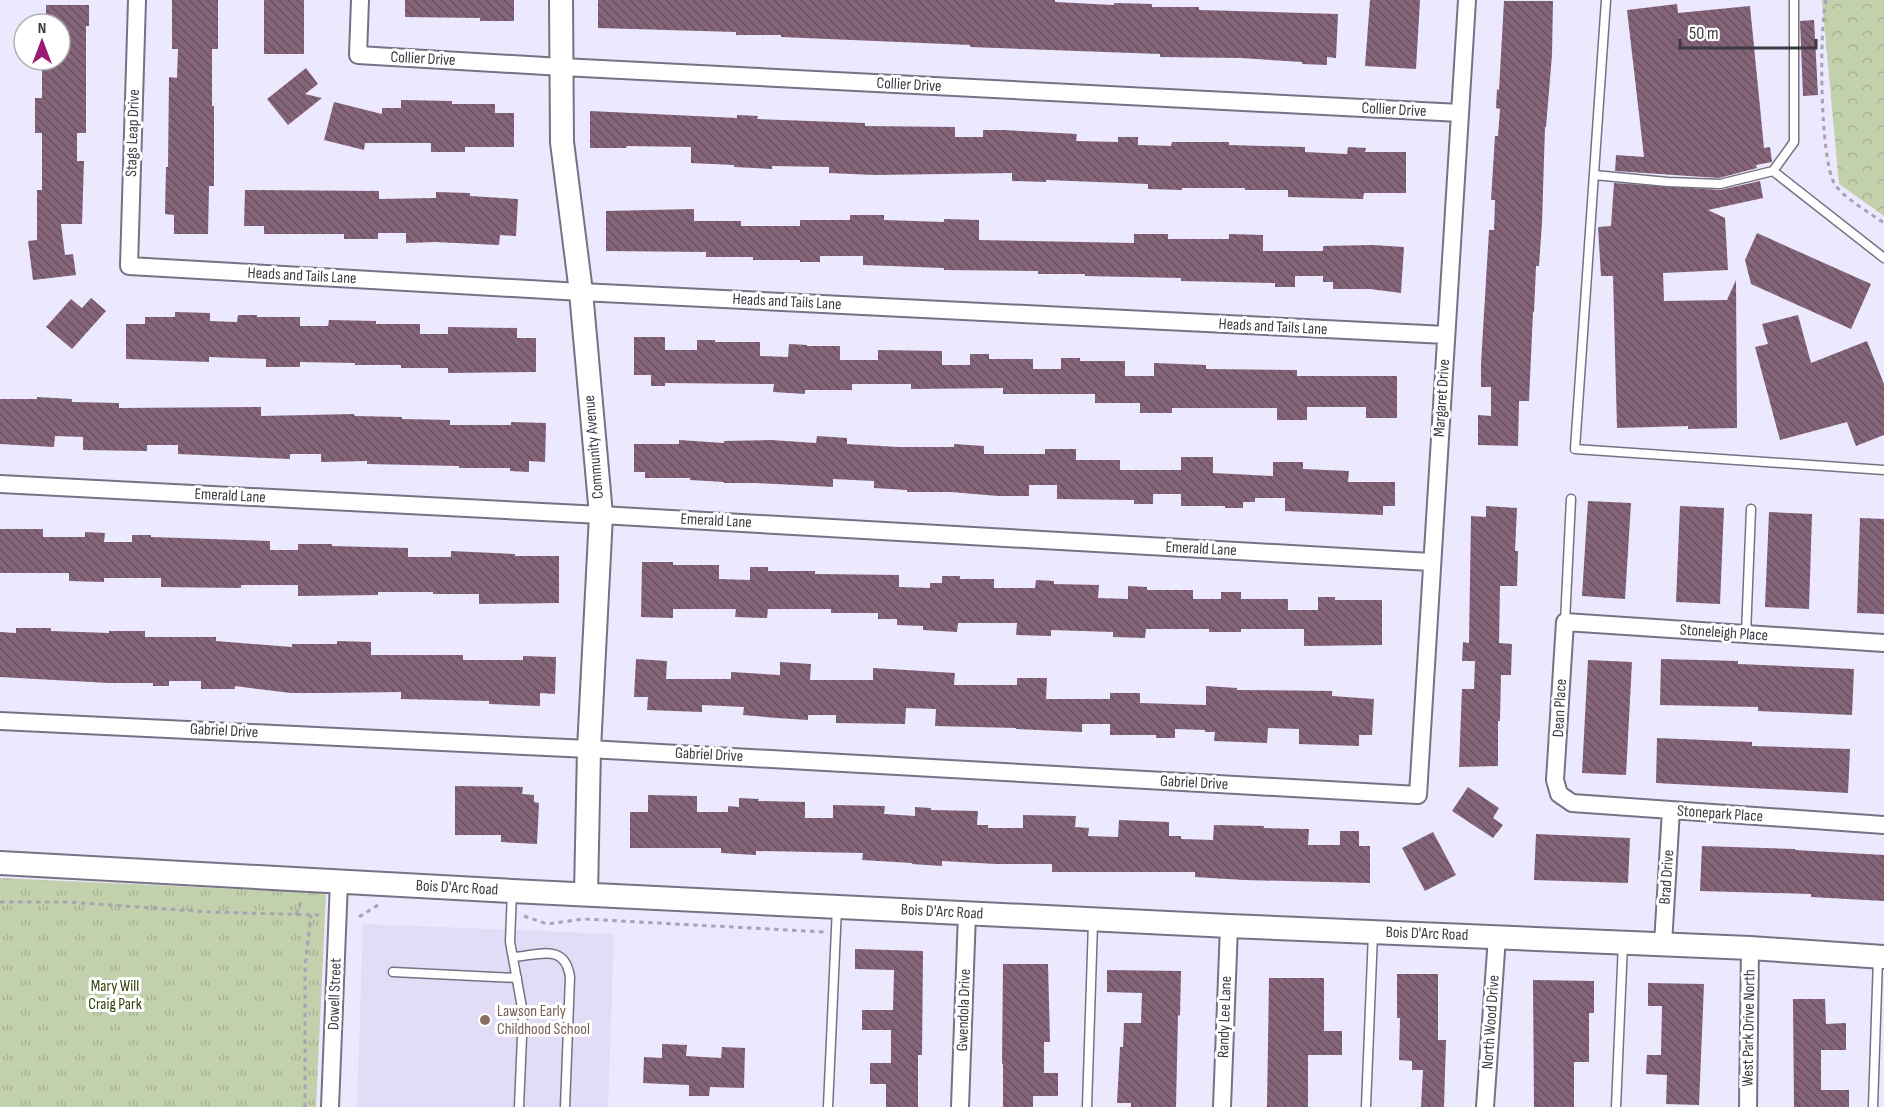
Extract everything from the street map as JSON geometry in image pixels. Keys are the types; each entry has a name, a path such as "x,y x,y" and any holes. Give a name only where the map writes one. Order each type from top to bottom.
{"street":[{"name":"Stags Leap Drive","path":"129,267 136,0"},
{"name":"Collier Drive","path":"360,0 358,55 1460,113"},
{"name":"Community Avenue","path":"561,0 562,142 580,292 601,515 589,749 586,894"},
{"name":"Margaret Drive","path":"1418,795 1467,0"},
{"name":"Heads and Tails Lane","path":"129,267 1446,335"},
{"name":"Emerald Lane","path":"0,484 1431,562"},
{"name":"Stoneleigh Place","path":"1565,622 1884,643"},
{"name":"Dean Place","path":"1559,794 1555,780 1565,622"},
{"name":"Gabriel Drive","path":"0,720 589,749 1418,795"},
{"name":"Stonepark Place","path":"1559,794 1572,803 1884,825"},
{"name":"Brad Drive","path":"1663,945 1671,810"},
{"name":"Bois D'Arc Road","path":"0,863 339,881 512,901 586,894 1229,926 1750,948 1881,957"},
{"name":"Dowell Street","path":"330,1107 339,881"},
{"name":"Gwendola Drive","path":"960,1107 967,913"},
{"name":"Randy Lee Lane","path":"1222,1107 1229,926"},
{"name":"North Wood Drive","path":"1485,1107 1497,937"},
{"name":"West Park Drive North","path":"1748,1107 1750,948"}],"lane":[{"path":"1606,0 1575,449 1884,470"},
{"path":"1594,175 1720,184 1773,171 1794,142 1794,0"},
{"path":"1773,171 1884,258"},
{"path":"1565,622 1571,500"},
{"path":"1746,634 1751,508"},
{"path":"512,901 510,942 523,1013 519,1107"},
{"path":"828,1107 837,907"},
{"path":"1087,1107 1093,919"},
{"path":"1366,1107 1373,932"},
{"path":"1616,1107 1623,943"},
{"path":"513,957 550,953 561,956 568,965 570,977 565,1107"},
{"path":"1873,1107 1881,957"},
{"path":"393,972 516,978"}],"path":[{"path":"1826,0 1822,45 1828,164 1838,189 1884,223"},
{"path":"296,915 303,898"},
{"path":"512,901 547,924 583,918 836,932"},
{"path":"0,902 77,902 210,912 319,915"},
{"path":"359,917 375,905 387,906"},
{"path":"305,1107 305,966 311,915"}],"shaded area":[{"name":"Lawson Early Childhood School","path":"363,924 614,934 608,1107 357,1107"}],"green space":[{"path":"1822,0 1884,0 1884,216 1839,184"},
{"name":"Mary Will Craig Park","path":"0,878 326,893 316,1107 0,1107"}],"building":[{"path":"172,0 218,0 218,49 212,49 214,186 209,186 208,234 174,234 174,215 165,214 169,77 177,78 178,49 172,49"},
{"path":"264,0 304,0 304,54 264,54"},
{"path":"405,0 514,0 514,21 405,17"},
{"path":"598,0 1055,0 1055,2 1114,5 1114,3 1152,4 1152,7 1199,7 1199,10 1338,14 1336,58 1327,57 1327,65 1302,64 1302,62 1241,58 1160,57 1160,54 970,47 970,45 781,37 781,35 736,35 736,32 598,28"},
{"path":"1370,0 1420,0 1416,69 1365,66"},
{"path":"1504,1 1553,1 1542,223 1539,266 1536,266 1529,401 1519,401 1518,446 1478,445 1478,415 1491,416 1491,387 1481,387 1481,364 1489,230 1494,230 1495,200 1491,200 1495,136 1498,136 1500,109 1496,108"},
{"path":"1677,4 1678,13 1750,6 1764,148 1770,147 1772,162 1719,178 1615,171 1616,155 1644,157 1627,10"},
{"path":"46,5 89,5 89,26 86,26 86,133 77,133 77,161 84,161 82,224 61,224 65,255 73,254 76,275 33,280 28,241 37,240 37,190 42,190 42,133 35,133 35,98 42,98 42,72 72,72 72,12 46,12"},
{"path":"1814,20 1818,95 1803,96 1800,21"},
{"path":"306,68 318,84 305,94 322,98 288,125 267,99"},
{"path":"401,100 452,101 452,104 495,104 495,113 514,113 514,147 465,147 465,152 431,152 431,143 365,143 364,150 324,140 334,102 382,114 382,108 401,108"},
{"path":"590,111 737,118 737,115 758,116 757,119 865,123 865,126 955,127 955,137 983,137 983,130 1003,130 1077,134 1076,141 1118,142 1118,137 1138,137 1138,145 1171,146 1172,142 1229,142 1229,145 1305,147 1305,152 1347,154 1348,147 1366,148 1365,152 1406,152 1406,193 1364,193 1363,199 1288,197 1288,190 1148,189 1148,184 1012,181 1012,173 875,175 829,173 829,167 772,166 772,169 691,163 691,147 590,148"},
{"path":"1760,181 1763,198 1708,210 1725,218 1728,270 1663,273 1664,301 1727,300 1736,280 1737,428 1688,429 1688,426 1617,428 1613,276 1601,276 1598,227 1611,226 1614,183 1720,190"},
{"path":"245,190 379,191 379,199 436,198 436,192 470,193 470,196 518,199 516,236 500,235 499,245 406,243 406,233 378,233 378,239 344,239 344,234 264,234 264,226 244,226"},
{"path":"694,209 694,221 741,221 741,226 800,226 800,220 850,220 850,215 884,215 884,220 944,222 944,219 979,220 979,240 1134,243 1134,234 1168,234 1168,239 1229,239 1229,234 1263,235 1263,251 1323,251 1323,246 1404,247 1401,293 1370,289 1333,289 1333,282 1323,282 1323,276 1295,276 1295,287 1275,287 1275,283 1181,281 1181,278 1085,276 1085,274 1038,274 1038,271 944,270 944,268 863,265 863,256 820,256 820,262 800,262 800,260 753,260 753,257 706,257 706,252 606,251 606,211"},
{"path":"1757,233 1871,284 1851,329 1751,284 1745,260"},
{"path":"91,298 106,311 72,349 46,327 71,299 82,308"},
{"path":"175,312 210,313 210,321 237,322 238,315 300,317 300,326 328,326 329,320 376,321 376,324 420,324 420,334 448,334 448,327 517,328 517,338 536,338 536,372 448,373 448,368 401,368 401,365 355,365 355,363 300,362 300,367 266,367 266,359 209,357 209,362 126,359 126,324 145,324 145,317 175,317"},
{"path":"1798,315 1811,363 1867,341 1884,384 1884,435 1856,446 1847,422 1780,440 1755,347 1768,344 1762,324"},
{"path":"634,337 665,337 665,350 697,350 697,340 760,342 760,356 788,357 789,344 840,346 840,360 878,360 878,350 942,351 942,365 970,365 970,354 989,354 989,359 1033,359 1033,369 1061,369 1061,358 1080,358 1080,361 1125,361 1125,376 1154,376 1154,363 1206,365 1206,369 1297,370 1297,376 1397,376 1397,418 1366,418 1366,407 1307,407 1307,420 1277,420 1277,408 1172,408 1172,413 1140,413 1140,403 1095,403 1095,394 1003,394 1003,388 911,389 911,384 852,384 852,390 805,390 805,394 773,392 774,384 665,383 665,386 651,386 651,375 634,375"},
{"path":"37,397 72,399 72,402 119,403 119,408 261,407 261,416 354,414 355,416 402,417 402,419 450,420 450,425 546,423 545,462 529,461 529,472 510,471 510,468 367,464 367,461 321,462 321,454 290,454 290,459 178,454 178,445 147,445 147,451 83,450 83,437 55,436 54,447 0,444 0,399 37,399"},
{"path":"817,436 847,438 847,444 898,447 954,447 954,444 984,446 984,454 1045,454 1045,449 1076,449 1076,460 1120,460 1120,470 1181,470 1181,457 1213,457 1213,473 1273,476 1273,462 1303,462 1303,469 1349,471 1348,482 1395,482 1395,506 1383,506 1383,515 1285,511 1285,498 1255,498 1255,502 1243,502 1243,508 1225,508 1225,506 1181,506 1181,494 1153,494 1153,504 1134,504 1134,500 1057,499 1057,485 1029,485 1029,496 998,496 951,492 907,492 907,490 874,488 874,481 833,479 833,487 724,483 690,480 690,478 645,478 645,472 634,472 634,444 679,444 679,440 724,443 724,441 771,440 816,443"},
{"path":"1588,501 1631,503 1625,599 1582,596"},
{"path":"1486,506 1517,508 1515,551 1518,551 1517,586 1500,586 1499,643 1512,644 1511,675 1501,675 1498,766 1459,767 1462,689 1474,689 1475,661 1462,661 1463,642 1469,643 1471,516 1486,517"},
{"path":"1680,506 1724,508 1720,604 1676,602"},
{"path":"1769,512 1812,514 1809,609 1765,607"},
{"path":"1860,518 1884,519 1884,614 1857,613"},
{"path":"0,529 43,529 43,537 85,537 85,532 105,533 104,542 132,542 132,535 270,541 270,550 298,550 298,544 408,548 408,557 451,557 451,551 515,554 515,556 559,556 559,603 479,604 479,594 433,594 433,592 298,596 298,585 241,585 241,588 161,587 161,578 104,578 104,582 69,581 69,573 0,573"},
{"path":"642,562 719,565 719,579 750,580 750,567 768,567 768,571 815,571 815,574 899,575 899,587 930,588 930,583 942,583 942,576 960,576 960,579 994,579 994,588 1035,588 1036,580 1054,581 1054,584 1099,585 1098,598 1128,599 1128,586 1147,587 1147,590 1193,590 1193,599 1221,599 1221,592 1241,592 1241,599 1288,599 1288,610 1318,610 1318,597 1335,597 1335,600 1382,600 1382,645 1304,646 1304,629 1241,629 1241,632 1209,632 1209,629 1146,629 1145,638 1113,637 1113,632 1051,630 1051,636 1016,635 1017,623 958,623 957,632 923,630 923,626 897,625 897,619 878,619 878,613 831,613 831,609 768,609 767,618 735,617 736,609 673,609 673,618 641,617"},
{"path":"16,628 51,628 51,631 109,633 109,631 145,631 145,637 216,637 216,641 292,647 292,644 337,644 337,641 371,642 371,655 463,655 463,660 523,660 523,656 556,657 555,694 540,693 540,706 489,704 489,701 401,699 401,692 291,693 235,686 235,689 201,689 201,681 169,681 169,686 153,686 153,683 0,677 0,632 16,633"},
{"path":"636,659 667,661 666,679 731,679 731,672 780,675 780,662 811,664 810,680 873,680 873,668 955,673 954,685 1017,685 1017,678 1047,678 1046,699 1110,699 1110,693 1140,693 1140,703 1206,705 1206,686 1237,688 1237,690 1332,691 1332,696 1374,699 1372,735 1359,735 1359,746 1299,744 1299,729 1268,728 1267,743 1214,741 1215,732 1205,732 1205,730 1175,729 1175,738 1156,738 1156,735 1110,735 1110,724 1082,724 1082,732 935,726 936,709 906,708 905,724 836,723 836,715 808,715 808,720 743,715 744,707 702,705 702,712 647,710 648,697 634,697"},
{"path":"1661,659 1738,661 1738,664 1854,669 1852,715 1758,711 1758,707 1660,705"},
{"path":"1588,660 1632,662 1626,775 1582,773"},
{"path":"1657,738 1752,742 1752,746 1850,749 1848,793 1656,783"},
{"path":"455,786 523,787 522,794 534,795 534,802 539,803 537,844 501,842 501,835 455,835"},
{"path":"1468,787 1499,808 1493,818 1503,825 1493,838 1452,811"},
{"path":"648,795 697,796 697,812 728,812 728,806 739,807 739,798 759,799 758,801 805,802 805,818 833,818 833,805 885,806 884,814 915,816 915,807 931,808 931,810 978,811 977,825 988,825 988,828 1023,828 1023,815 1076,816 1075,827 1089,828 1088,836 1118,837 1119,820 1169,822 1169,836 1181,836 1181,839 1213,840 1214,825 1309,829 1308,845 1340,845 1340,831 1359,831 1359,846 1370,846 1370,883 1195,877 1195,872 1052,872 1052,864 942,861 942,866 862,860 863,853 756,851 756,855 721,853 721,848 630,848 630,812 648,812"},
{"path":"1433,832 1456,875 1425,891 1402,848"},
{"path":"1536,834 1630,838 1628,883 1534,880"},
{"path":"1702,846 1884,855 1884,901 1811,897 1811,894 1700,891"},
{"path":"855,949 923,951 922,1055 918,1055 918,1107 886,1107 886,1084 870,1084 870,1063 891,1063 891,1030 862,1030 862,1010 893,1010 894,970 855,969"},
{"path":"1003,964 1048,964 1050,1042 1044,1042 1044,1073 1058,1073 1058,1096 1033,1096 1033,1107 1003,1107"},
{"path":"1107,970 1181,971 1176,1107 1131,1107 1131,1103 1117,1103 1120,1047 1123,1047 1124,1023 1141,1023 1142,993 1107,992"},
{"path":"1397,974 1438,974 1438,1040 1446,1040 1444,1107 1421,1107 1423,1070 1412,1070 1412,1061 1399,1060 1400,1018 1397,1018"},
{"path":"1269,978 1324,978 1324,1031 1342,1031 1342,1055 1308,1055 1308,1107 1267,1107"},
{"path":"1533,980 1594,981 1594,1013 1589,1013 1589,1062 1574,1062 1574,1107 1534,1107"},
{"path":"1648,983 1704,984 1699,1105 1666,1104 1667,1075 1646,1074 1647,1055 1661,1055 1662,1006 1648,1006"},
{"path":"1793,999 1825,999 1826,1024 1846,1023 1846,1050 1821,1050 1821,1090 1849,1090 1849,1107 1794,1107"},
{"path":"662,1044 687,1045 686,1056 721,1058 722,1047 745,1048 744,1088 710,1087 709,1096 689,1096 689,1085 643,1083 644,1057 662,1058"}],"place":[{"name":"Lawson Early Childhood School","path":"485,1020"}]}
